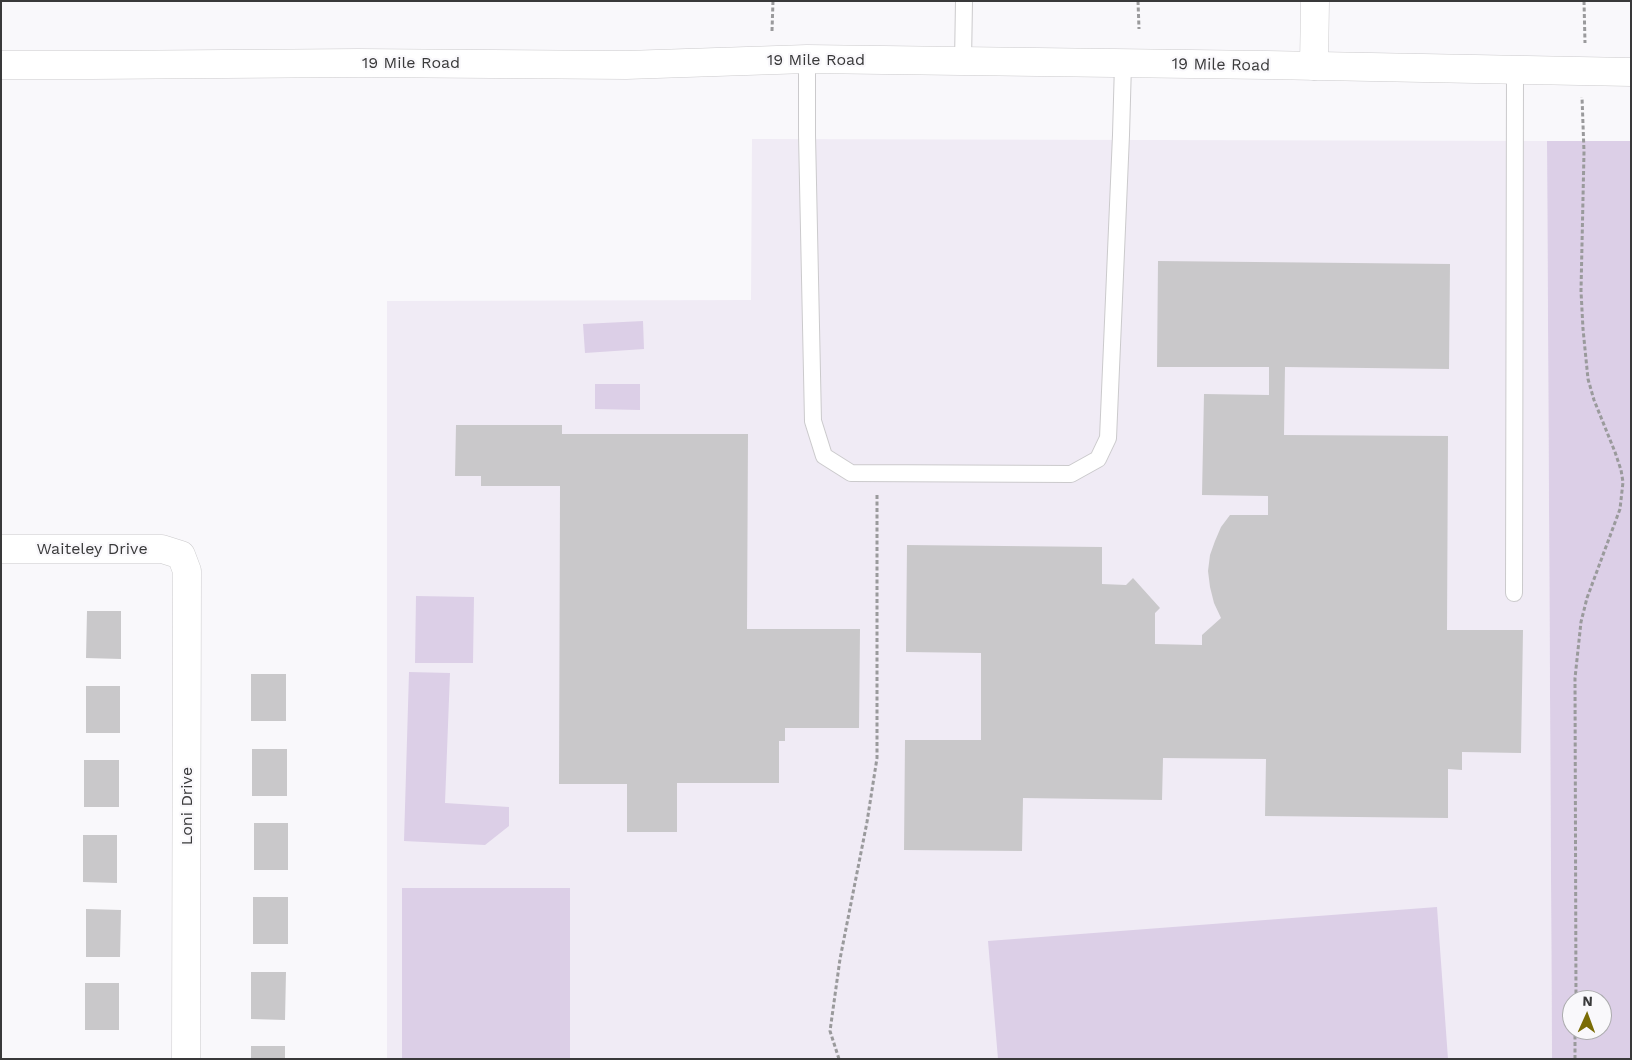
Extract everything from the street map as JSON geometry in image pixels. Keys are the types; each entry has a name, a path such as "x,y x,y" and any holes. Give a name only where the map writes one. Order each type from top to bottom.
{"street":[{"path":"1314,66 1315,1"},
{"name":"19 Mile Road","path":"1,65 626,64 807,59 1631,72"},
{"name":"Waiteley Drive","path":"1,549 162,549 181,555"},
{"name":"Loni Drive","path":"181,555 187,571 186,1059"}],"lane":[{"path":"963,62 964,1"},
{"path":"807,59 813,421 824,456 852,473 1071,474 1098,459 1108,438 1123,64"},
{"path":"1514,593 1515,70"}],"path":[{"path":"772,31 773,1"},
{"path":"1138,1 1138,29"},
{"path":"1584,1 1585,42"},
{"path":"1576,990 1574,678 1587,598 1620,509 1623,482 1616,452 1594,400 1588,378 1581,291 1584,152 1582,91"},
{"path":"839,1059 830,1031 840,959 867,822 877,758 878,473"},
{"path":"1575,1040 1575,1059"}],"shaded area":[{"path":"752,139 1547,141 1552,1059 387,1059 387,301 751,300"},
{"path":"1547,141 1631,141 1631,1059 1552,1059"},
{"path":"643,321 644,349 585,353 583,324"},
{"path":"595,384 640,384 640,410 595,409"},
{"path":"416,596 474,597 473,663 415,663"},
{"path":"409,672 450,673 445,803 509,807 509,826 485,845 404,841"},
{"path":"402,888 570,888 570,1059 402,1059"},
{"path":"1437,907 1448,1059 998,1059 988,941"}],"building":[{"path":"1158,261 1450,264 1449,369 1285,367 1284,435 1448,436 1447,630 1523,630 1521,753 1462,752 1462,770 1448,769 1448,818 1265,816 1266,759 1163,758 1162,800 1023,798 1022,851 904,850 905,740 981,740 981,653 906,652 907,545 1102,547 1102,584 1126,585 1133,578 1160,608 1155,613 1155,644 1202,645 1202,635 1221,618 1214,603 1208,571 1210,555 1221,527 1230,515 1268,515 1268,496 1202,495 1204,394 1269,395 1269,367 1157,367"},
{"path":"456,425 562,425 562,434 748,434 747,629 860,629 859,728 785,728 785,741 779,741 779,783 677,783 677,832 627,832 627,784 559,784 560,486 481,486 481,476 455,476"},
{"path":"87,611 121,611 121,659 86,658"},
{"path":"251,674 286,674 286,721 251,721"},
{"path":"86,686 120,686 120,733 86,733"},
{"path":"252,749 287,749 287,796 252,796"},
{"path":"84,760 119,760 119,807 84,807"},
{"path":"254,823 288,823 288,870 254,870"},
{"path":"83,835 117,835 117,883 83,882"},
{"path":"253,897 288,897 288,944 253,944"},
{"path":"86,909 121,910 120,957 86,957"},
{"path":"251,972 286,972 285,1020 251,1019"},
{"path":"85,983 119,983 119,1030 85,1030"},
{"path":"251,1046 285,1046 285,1059 251,1059"}]}
